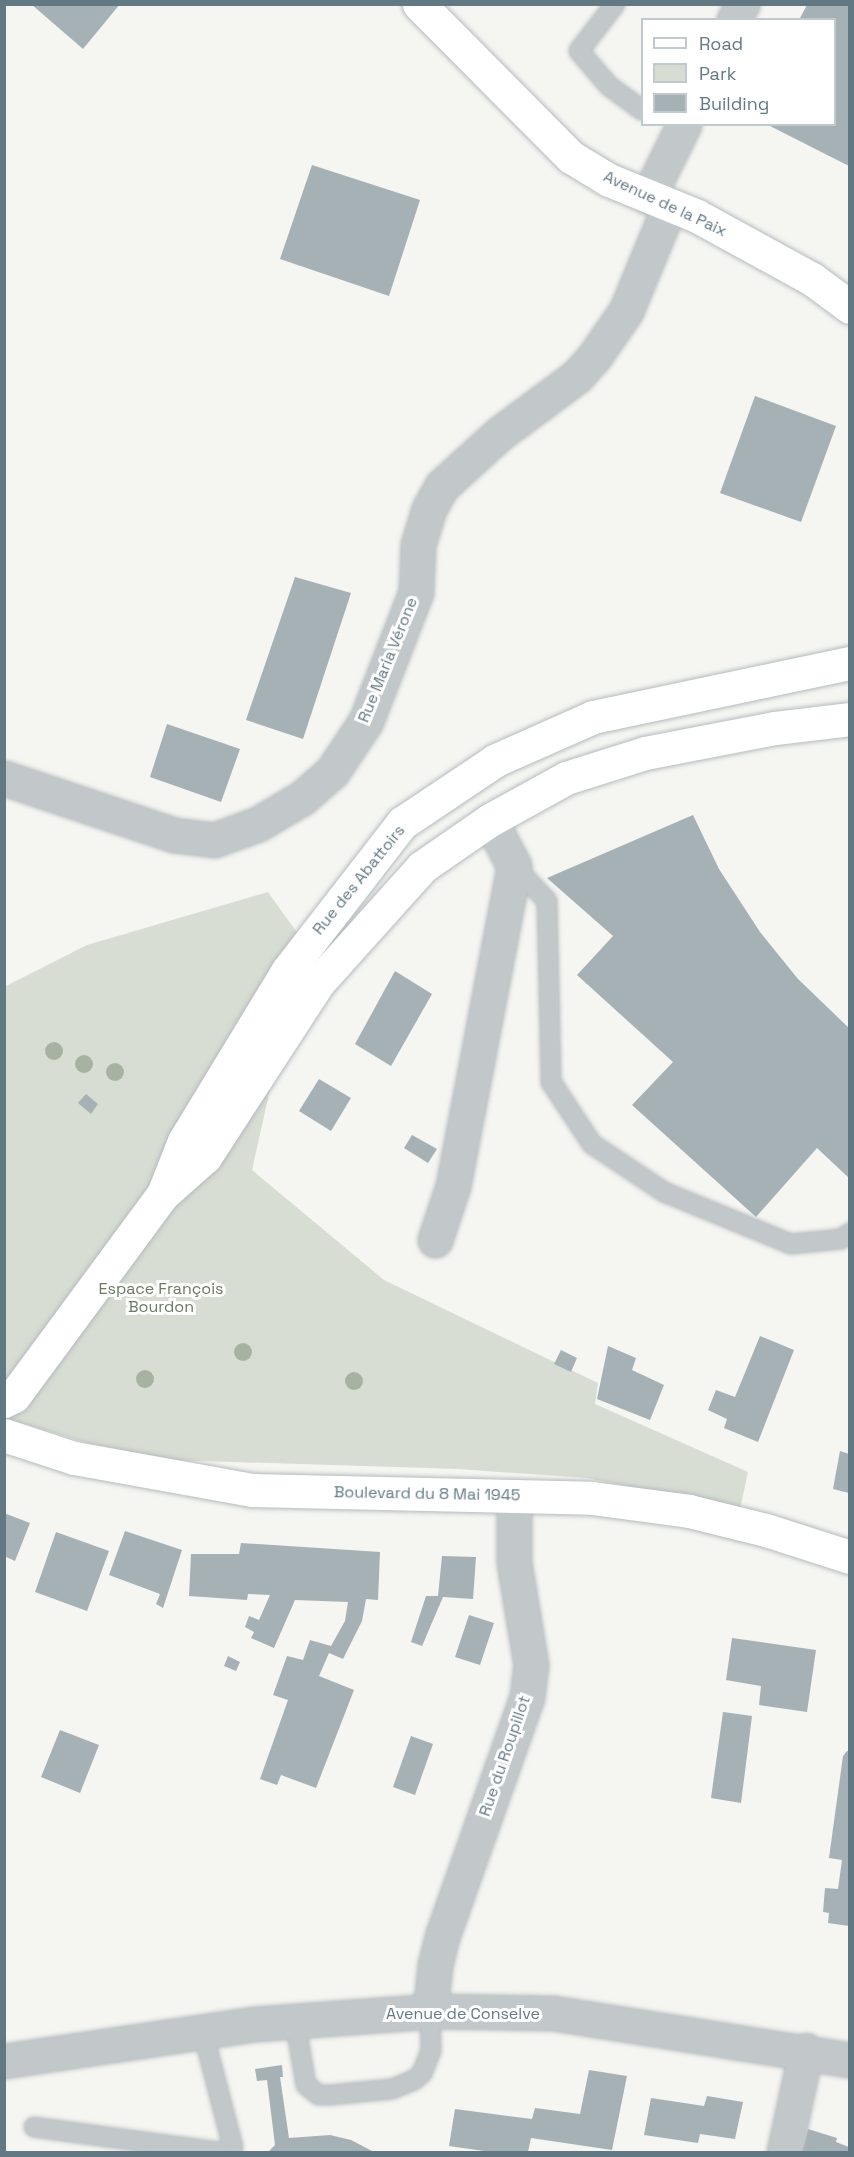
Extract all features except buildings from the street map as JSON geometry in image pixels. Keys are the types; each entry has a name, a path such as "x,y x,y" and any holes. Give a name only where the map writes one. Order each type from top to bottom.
{"main road":[{"name":"Avenue de la Paix","path":"419,4 571,156 609,180 659,201 812,279 849,307"},
{"name":"Rue des Abattoirs","path":"163,1194 184,1141 288,970 402,823 496,760 593,717 849,663"},
{"path":"4,1401 14,1396 163,1194 205,1157 318,983 422,867 490,820 566,778 645,753 775,728 849,719"},
{"name":"Boulevard du 8 Mai 1945","path":"4,1435 74,1458 251,1490 592,1498 689,1511 766,1530 849,1557"}],"street":[{"path":"735,18 742,4"},
{"path":"659,201 676,128"},
{"name":"Rue Maria Vérone","path":"4,778 174,835 214,840 258,825 302,798 324,779 366,721 408,614 416,592 418,545 429,508 462,465 546,402 594,357 626,311 659,201"},
{"path":"435,1240 453,1186 514,866 490,820"},
{"name":"Rue du Roupillot","path":"430,2011 435,1965 443,1934 527,1697 531,1665 514,1562 514,1496"},
{"name":"Avenue de Conselve","path":"4,2061 296,2021 430,2011 553,2013 806,2050 849,2060"},
{"path":"784,2152 806,2050"}],"lane":[{"path":"615,4 579,51 609,86 641,109"},
{"path":"514,866 547,901 551,1082 592,1144 664,1192 791,1244 841,1239 849,1233"},
{"path":"296,2021 306,2085 319,2095 330,2095 392,2089 414,2080 427,2064 431,2051 430,2011"},
{"path":"34,2127 219,2152 234,2147 203,2032"}],"green space":[{"name":"Espace François Bourdon","path":"268,892 303,941 252,1170 384,1280 598,1383 595,1404 748,1472 740,1509 587,1478 458,1469 171,1460 88,1443 5,1418 4,987 87,945"}]}
